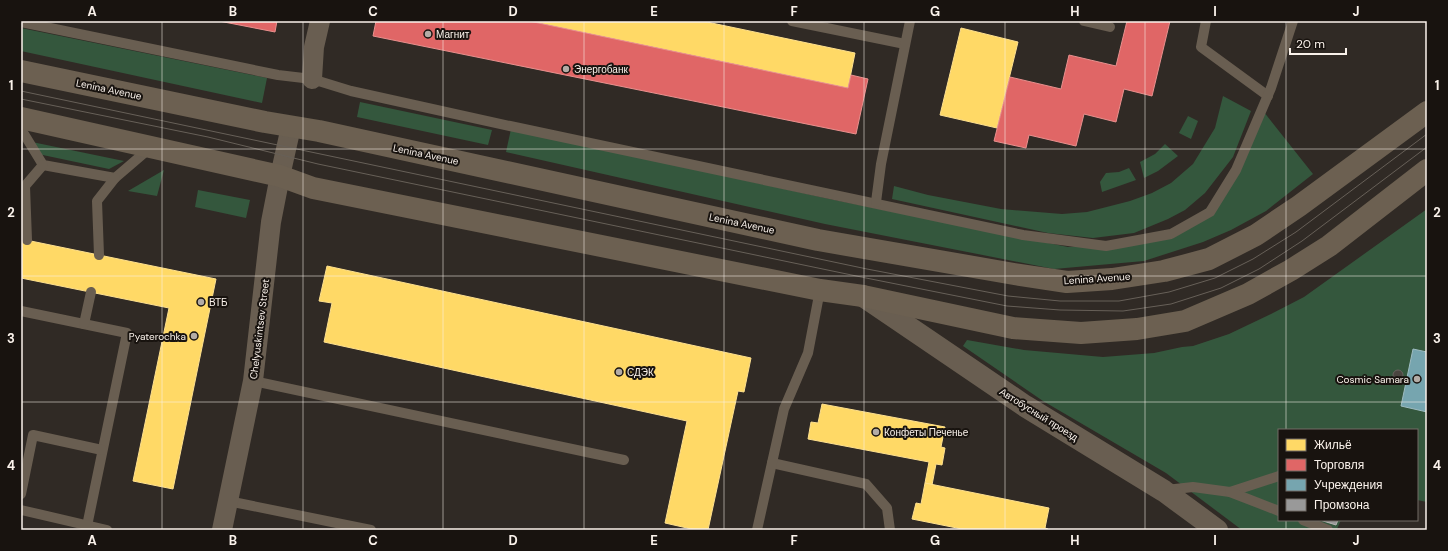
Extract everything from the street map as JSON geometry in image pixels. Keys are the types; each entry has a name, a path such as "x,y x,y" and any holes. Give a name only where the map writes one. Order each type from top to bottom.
{"main road":[{"name":"Lenina Avenue","path":"21,71 291,127 320,131 818,240 1067,282 1112,279 1156,272 1209,259 1256,234 1299,206 1427,112"},
{"path":"21,118 280,176 313,188 820,290 863,296 1013,328 1081,333 1137,329 1185,321 1248,294 1291,270 1329,246 1427,170"}],"street":[{"path":"312,79 314,47 320,21"},
{"name":"Chelyuskintsev Street","path":"222,530 253,381 271,222 291,127"},
{"name":"Автобусный проезд","path":"863,296 1025,406 1164,490 1217,530"}],"lane":[{"path":"792,21 905,44"},
{"path":"876,202 881,164 910,21"},
{"path":"1084,21 1110,27"},
{"path":"1206,21 1202,47 1268,96"},
{"path":"21,22 278,74 312,79 351,91 464,116 876,202 1023,235 1106,246 1171,234 1210,212 1236,170 1268,96 1293,21"},
{"path":"21,129 43,164 115,178"},
{"path":"99,255 97,201 115,178 151,147"},
{"path":"27,240 25,186 43,164"},
{"path":"757,530 784,409 808,353 820,290"},
{"path":"84,324 91,292"},
{"path":"21,310 127,333 87,526"},
{"path":"253,381 624,460"},
{"path":"21,494 33,435 102,450"},
{"path":"772,463 866,484 886,508 890,530"},
{"path":"1230,492 1278,476"},
{"path":"1164,490 1193,487 1230,492 1278,511"},
{"path":"228,501 371,530"},
{"path":"21,510 107,530"},
{"path":"1306,521 1328,530"}],"green space":[{"path":"21,28 267,78 262,103 21,51"},
{"path":"1223,96 1251,111 1233,157 1205,193 1185,210 1168,219 1134,233 1093,238 1048,233 892,199 894,186 928,195 1001,209 1062,214 1087,212 1130,201 1152,193 1171,183 1193,164 1215,128"},
{"path":"360,102 492,130 488,145 357,117"},
{"path":"1260,107 1313,174 1266,211 1231,230 1203,242 1144,261 1054,269 825,224 506,152 511,129 830,199 1068,247 1126,243 1185,226 1214,202 1235,173"},
{"path":"1188,116 1198,121 1191,139 1179,133"},
{"path":"32,142 124,161 109,169 38,154"},
{"path":"1165,144 1178,156 1158,171 1144,178 1140,162 1155,154"},
{"path":"1129,168 1136,180 1102,192 1100,182 1106,173 1119,172"},
{"path":"164,170 157,196 128,191"},
{"path":"198,190 250,200 246,218 195,207"},
{"path":"1427,209 1427,502 1418,500 1418,429 1278,429 1278,521 1341,521 1337,529 1242,530 1166,473 1043,401 963,346 967,340 1024,350 1103,357 1154,353 1193,346 1229,334 1304,297"}],"building: Жильё":[{"path":"529,21 702,21 855,53 848,88"},
{"path":"961,28 1018,42 997,128 940,115"},
{"path":"21,239 216,279 173,489 133,481 169,308 21,278"},
{"path":"327,266 751,358 744,392 738,391 708,530 696,530 665,523 687,421 324,342 332,303 319,301"},
{"path":"822,404 945,427 941,447 945,448 942,465 936,464 932,485 925,483 929,462 808,439 811,422 818,423"},
{"path":"925,483 1049,508 1045,528 1048,530 967,530 912,519 916,503 921,504"}],"building: Торговля":[{"path":"219,21 277,21 275,32"},
{"path":"376,21 529,21 848,88 851,75 868,79 856,134 373,36"},
{"path":"1127,21 1170,21 1152,96 1124,89 1116,122 1084,114 1076,146 1029,135 1026,148 994,141 1010,77 1061,89 1069,55 1116,66"}],"building: Учреждения":[{"name":"Cosmic Samara","path":"1413,349 1427,352 1427,412 1401,406"}],"building: Промзона":[{"path":"1323,521 1338,521 1336,525"}],"building: Прочее":[{"path":"1396,370 1400,370 1402,371 1402,379 1396,380 1393,377 1393,373"}],"tram line":[{"path":"21,91 867,269 1008,296 1060,301 1119,301 1169,292 1215,278 1253,259 1296,232 1427,134"},
{"path":"21,99 208,137 318,164 866,278 1007,306 1060,310 1123,311 1171,304 1221,288 1259,269 1302,241 1427,147"}],"place":[{"name":"Магнит","path":"428,34"},
{"name":"Энергобанк","path":"566,69"},
{"name":"ВТБ","path":"201,302"},
{"name":"Pyaterochka","path":"194,336"},
{"name":"СДЭК","path":"619,372"},
{"name":"Cosmic Samara","path":"1417,379"},
{"name":"Конфеты Печенье","path":"876,432"}]}
